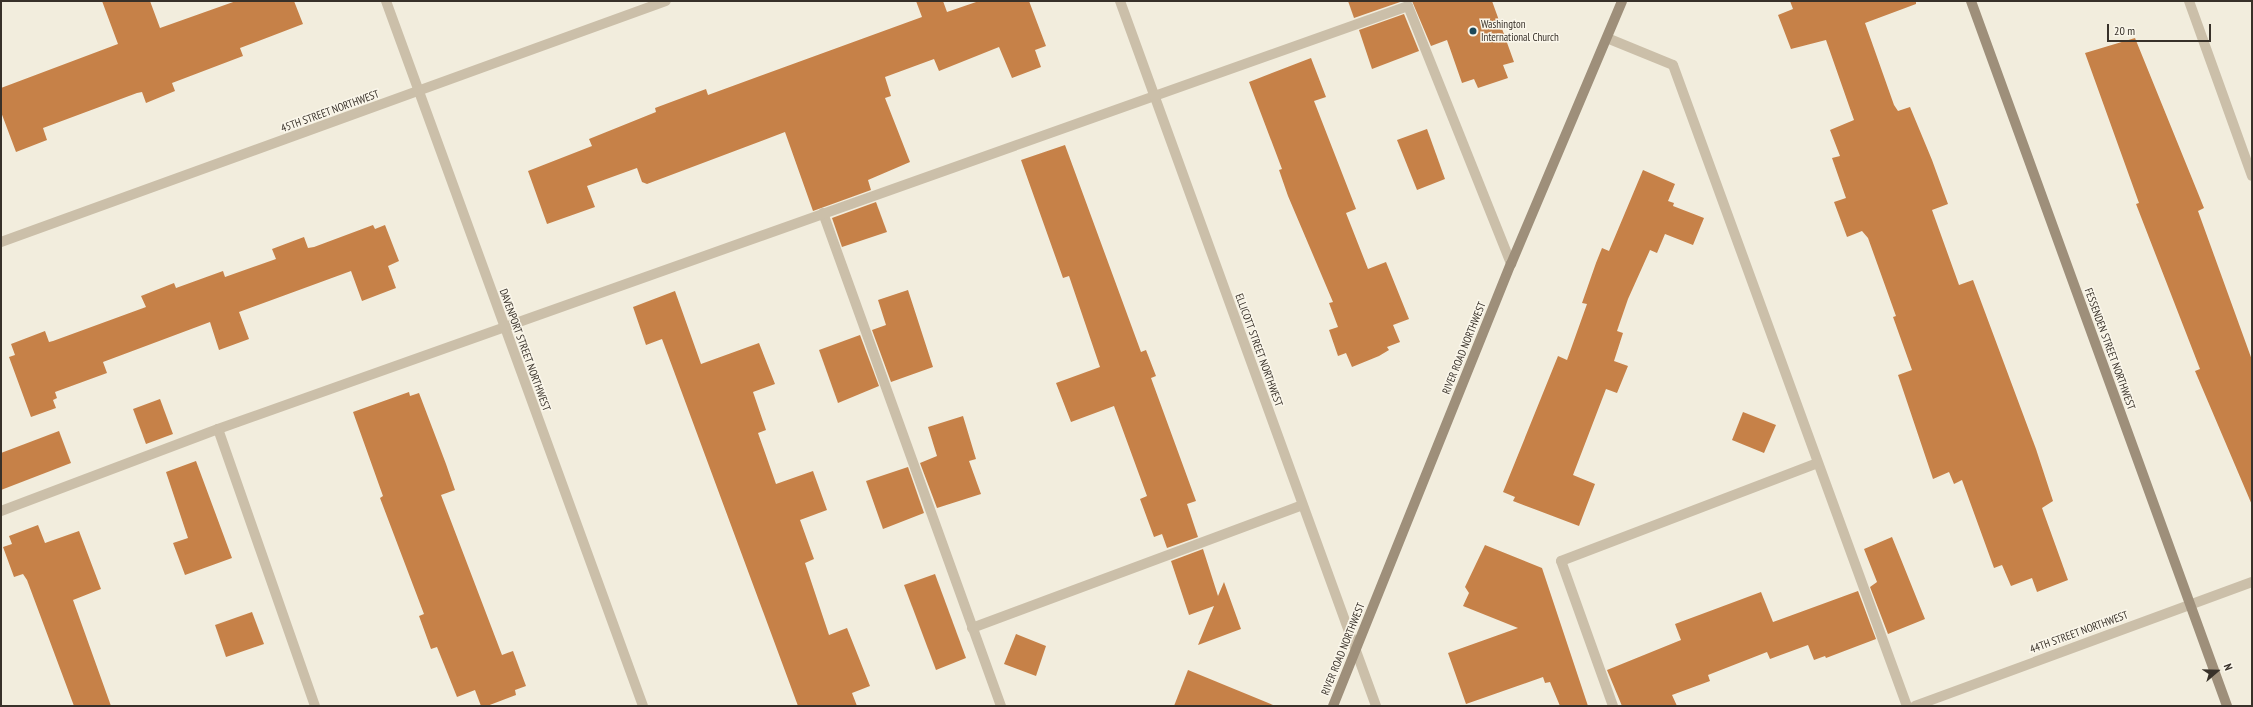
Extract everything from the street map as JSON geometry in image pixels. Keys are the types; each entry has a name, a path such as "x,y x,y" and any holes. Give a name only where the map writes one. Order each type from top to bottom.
{"main road":[{"name":"RIVER ROAD NORTHWEST","path":"1333,706 1511,264 1622,1"},
{"name":"FESSENDEN STREET NORTHWEST","path":"1971,1 2228,706"}],"street":[{"name":"DAVENPORT STREET NORTHWEST","path":"386,1 504,329 643,706"},
{"name":"45TH STREET NORTHWEST","path":"1,242 666,1"},
{"name":"ELLICOTT STREET NORTHWEST","path":"1120,1 1376,706"},
{"path":"2189,1 2252,176"},
{"path":"1,511 218,429 504,329 823,213 1408,6 1511,264"},
{"path":"1607,38 1673,65 1817,464 1907,706"},
{"path":"823,213 1001,706"},
{"path":"218,429 315,706"},
{"path":"1613,706 1561,561 1817,464"},
{"path":"972,628 1302,505"},
{"name":"44TH STREET NORTHWEST","path":"1915,706 2252,582"}],"building":[{"path":"102,1 150,1 160,28 236,1 294,1 303,24 240,48 243,56 172,83 175,91 146,103 142,92 137,93 43,128 47,140 16,152 1,112 1,88 118,44"},
{"path":"916,1 943,1 947,12 979,1 1029,1 1046,46 1035,50 1041,67 1012,78 999,47 939,71 934,59 885,77 891,96 885,98 910,162 868,180 871,190 813,211 785,132 647,184 642,182 637,168 587,186 595,207 547,224 528,171 592,146 589,139 656,112 655,108 706,89 708,95 922,17"},
{"path":"1348,1 1403,1 1354,18"},
{"name":"Washington International Church","path":"1412,1 1492,1 1514,62 1503,65 1508,78 1478,88 1474,79 1462,83 1447,40 1431,46"},
{"path":"1790,1 1916,1 1916,4 1865,23 1894,105 1898,111 1910,107 1932,160 1948,204 1932,210 1959,285 1973,280 2036,449 2053,501 2042,508 2068,580 2037,592 2032,578 2011,586 2002,565 1994,568 1962,480 1954,484 1949,472 1933,479 1898,375 1912,370 1893,317 1896,316 1868,238 1862,231 1847,237 1834,202 1846,198 1832,158 1840,156 1830,130 1854,120 1826,40 1791,49 1778,15 1793,9"},
{"path":"1404,14 1419,51 1372,69 1359,30"},
{"path":"2135,38 2204,208 2198,211 2252,360 2252,505 2195,371 2200,369 2136,204 2139,203 2085,53"},
{"path":"1311,58 1326,97 1314,101 1356,209 1346,213 1368,269 1386,262 1409,319 1393,325 1400,342 1387,347 1389,350 1379,356 1352,367 1346,353 1338,356 1329,330 1338,327 1329,303 1333,302 1288,196 1279,170 1282,169 1249,82"},
{"path":"1427,129 1445,179 1417,190 1397,140"},
{"path":"1065,145 1141,352 1146,350 1156,376 1151,378 1196,501 1187,504 1198,537 1167,548 1162,534 1154,537 1140,499 1147,496 1114,406 1071,422 1056,383 1100,367 1069,276 1063,278 1021,160"},
{"path":"1643,170 1675,184 1668,201 1674,203 1673,206 1704,218 1693,245 1665,234 1657,253 1650,250 1628,299 1617,331 1623,333 1614,361 1628,366 1617,393 1606,389 1573,475 1595,484 1579,526 1513,501 1515,497 1503,492 1558,356 1567,360 1587,304 1582,303 1602,248 1609,251"},
{"path":"876,202 887,232 842,247 832,218"},
{"path":"373,225 375,229 385,225 399,261 388,266 396,288 362,301 351,271 239,312 249,339 219,350 210,322 103,362 107,373 55,392 57,398 53,400 56,408 31,417 9,357 15,355 11,344 45,331 49,342 53,341 146,307 141,296 174,283 176,288 223,271 225,277 276,259 272,249 304,237 308,248 314,247"},
{"path":"908,290 933,367 891,382 872,330 886,325 878,300"},
{"path":"675,291 701,364 759,343 775,384 753,392 766,430 758,433 776,484 813,471 827,510 800,520 814,559 805,563 829,635 847,628 870,686 852,693 857,706 798,706 662,339 646,345 633,307"},
{"path":"860,335 879,386 838,403 819,350"},
{"path":"409,392 410,396 419,393 446,464 455,490 441,495 502,655 513,651 526,686 515,690 516,695 487,706 481,706 475,690 457,697 437,647 431,649 419,616 424,614 380,498 383,496 353,412"},
{"path":"160,399 173,434 146,444 133,409"},
{"path":"1743,412 1776,425 1764,453 1732,440"},
{"path":"963,416 976,459 969,461 981,494 937,508 920,463 937,456 928,427"},
{"path":"59,431 71,463 1,490 1,453"},
{"path":"196,461 232,558 185,575 173,543 188,538 166,472"},
{"path":"908,467 924,513 883,529 866,481"},
{"path":"38,525 45,543 79,531 101,589 73,600 111,706 74,706 27,580 23,574 14,577 3,547 12,544 9,536"},
{"path":"1892,537 1925,619 1888,634 1870,587 1877,582 1864,549"},
{"path":"1485,545 1542,568 1588,706 1560,706 1550,682 1545,683 1543,677 1466,704 1448,653 1518,628 1463,606 1469,593 1465,587"},
{"path":"1203,549 1218,596 1224,582 1241,629 1198,645 1214,606 1189,615 1171,561"},
{"path":"935,574 966,658 936,670 904,585"},
{"path":"1858,591 1876,639 1826,658 1825,656 1814,660 1808,645 1770,659 1767,652 1708,675 1710,681 1672,695 1677,706 1622,706 1607,670 1681,640 1675,624 1761,592 1773,622"},
{"path":"252,612 264,644 226,657 215,625"},
{"path":"1016,634 1046,646 1036,676 1004,664"},
{"path":"1188,670 1273,705 1273,706 1174,706"}],"place":[{"name":"Washington International Church","path":"1473,31"}]}
